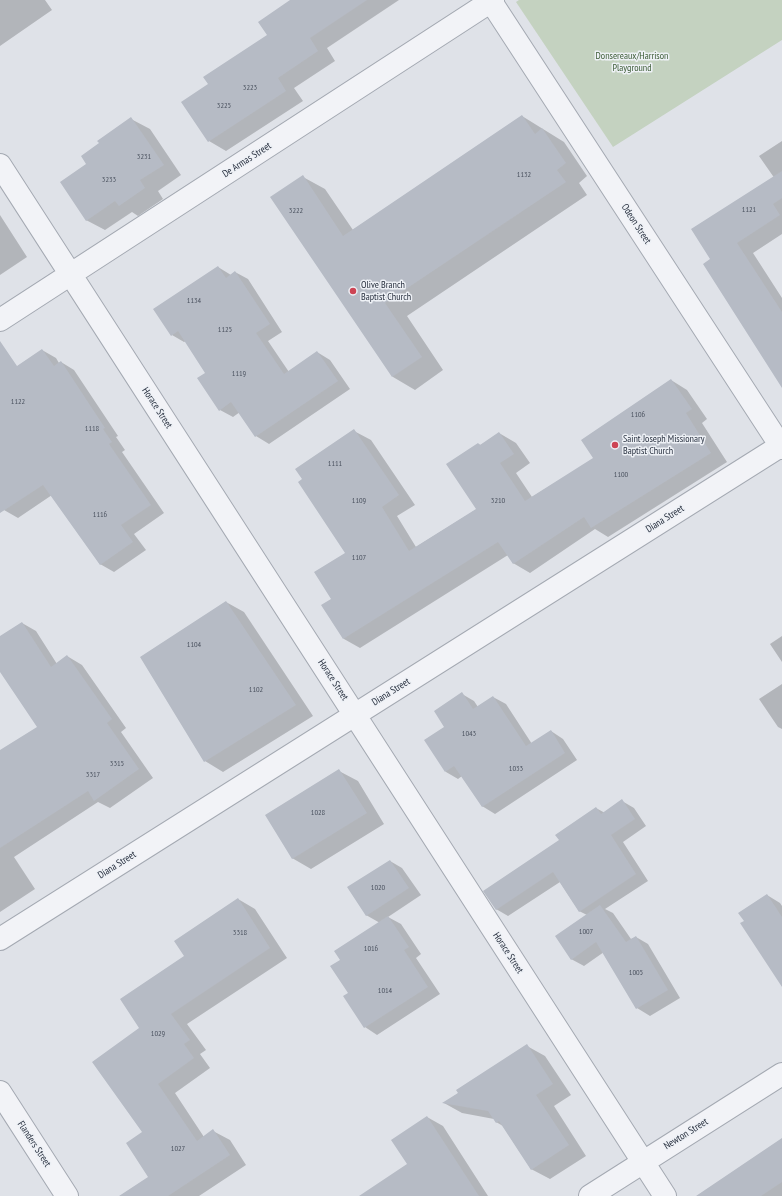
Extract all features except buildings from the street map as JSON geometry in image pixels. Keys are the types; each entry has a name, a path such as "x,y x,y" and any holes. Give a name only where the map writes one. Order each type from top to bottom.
{"street":[{"name":"De Armas Street","path":"0,320 492,0"},
{"name":"Odeon Street","path":"492,0 782,447"},
{"name":"Horace Street","path":"0,165 665,1196"},
{"name":"Diana Street","path":"0,939 782,447"},
{"name":"Newton Street","path":"590,1196 782,1074"},
{"name":"Flanders Street","path":"0,1092 67,1196"}],"green space":[{"name":"Donsereaux/Harrison Playground","path":"519,0 782,0 782,40 613,147 516,2"}],"place":[{"name":"Olive Branch Baptist Church","path":"353,291"},
{"name":"Saint Joseph Missionary Baptist Church","path":"615,445"}]}
